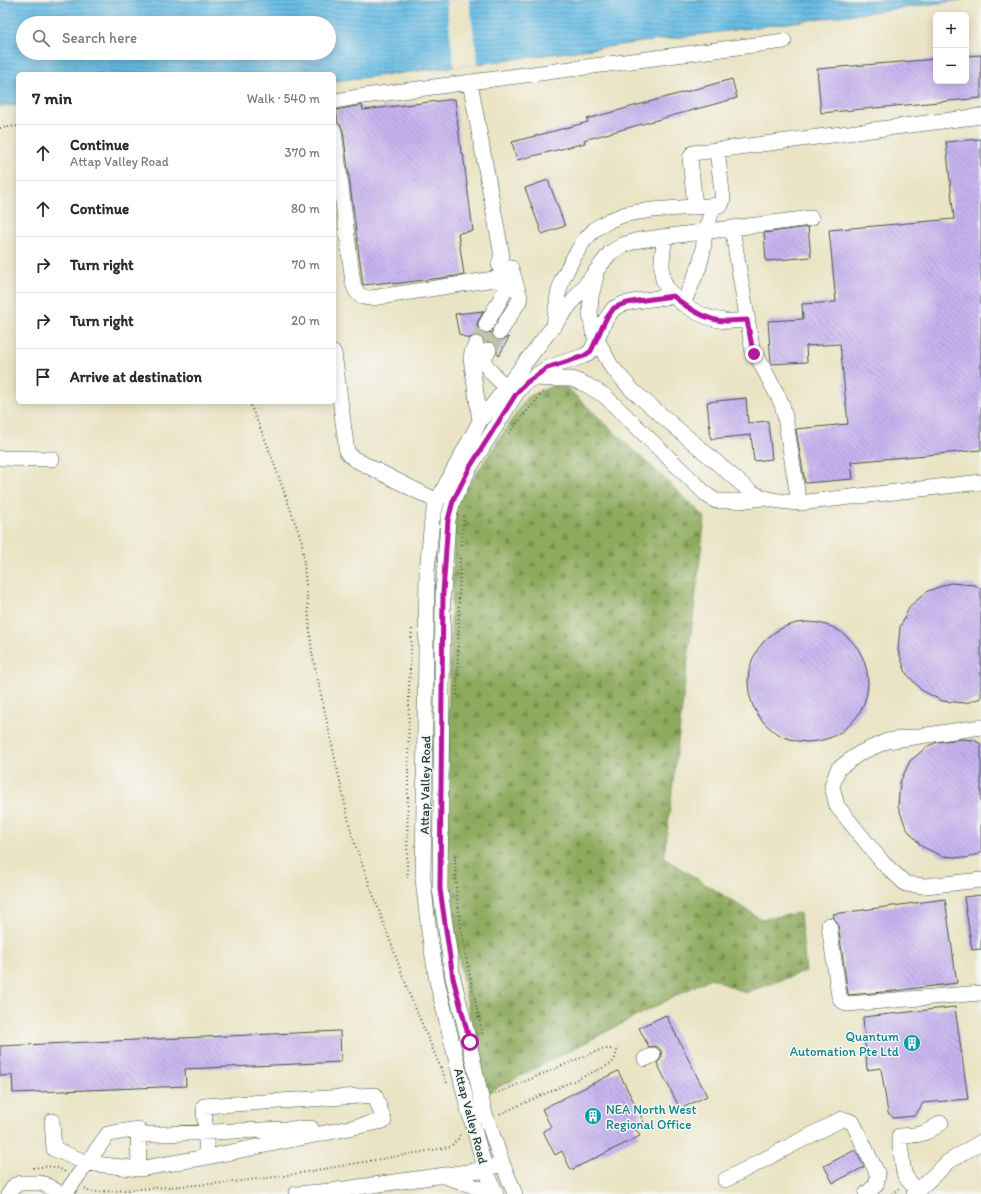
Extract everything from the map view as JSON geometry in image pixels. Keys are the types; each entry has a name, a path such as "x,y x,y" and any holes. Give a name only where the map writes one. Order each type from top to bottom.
{"street":[{"path":"336,101 784,41"},
{"path":"470,82 502,256 499,264 508,277 506,289 493,329"},
{"path":"696,207 690,155 692,153 981,116"},
{"path":"336,147 353,282 358,295 372,298 508,277"},
{"path":"554,326 558,295 562,280 570,262 582,242 595,229 610,220 626,214 652,210 721,205 723,200 717,150"},
{"path":"678,300 699,267 706,231 714,206"},
{"path":"511,391 554,326 597,272 610,253 623,244 665,236 811,218"},
{"path":"732,228 753,352 757,356 779,398 784,411 799,503"},
{"path":"665,236 662,262 663,280 678,300 689,308 712,319 726,322 747,320"},
{"path":"597,272 591,296 590,313 593,332 611,366 632,390 751,492 762,498 773,501 799,503 981,482"},
{"path":"511,391 535,378 547,368 584,356 591,351 606,319 614,308 623,304 637,301 678,300"},
{"path":"480,421 471,358 472,352 482,347 485,365 511,391"},
{"path":"336,368 347,452 349,455 354,459 437,501"},
{"path":"535,378 572,379 588,385 605,396 708,496 716,501 740,501 762,498"},
{"name":"Attap Valley Road","path":"496,1194 465,1120 437,981 429,932 424,879 427,572 432,520 437,501 480,421 511,391"},
{"name":"Attap Valley Road","path":"511,391 453,501 448,520 443,593 440,889 453,978 470,1042 491,1110 503,1165 515,1194"},
{"path":"0,458 52,460"},
{"path":"981,727 888,741 860,753 838,769 832,786 837,806 884,863 906,884 925,886 981,880"},
{"path":"829,925 839,996 841,1000 847,1004 981,993"},
{"path":"437,981 453,978"},
{"path":"52,1121 54,1149 87,1163 139,1168 207,1157 384,1121 375,1095 204,1106 207,1157"},
{"path":"465,1120 491,1110"},
{"path":"725,1180 842,1119 853,1123 878,1175 876,1185 866,1194"},
{"path":"941,1123 927,1133 918,1136 899,1136 905,1176 916,1192 948,1162 981,1142"},
{"path":"138,1135 353,1127"},
{"path":"65,1194 108,1134 138,1129 139,1168"},
{"path":"296,1194 330,1192 503,1165"},
{"path":"442,1175 465,1183 489,1194"},
{"path":"9,1194 15,1185 21,1183 44,1184 61,1194"}],"path":[{"path":"0,128 16,126"},
{"path":"505,438 554,379"},
{"path":"250,404 267,444 302,542 312,653 352,836 409,993 449,1089"},
{"path":"457,700 460,551 464,514"},
{"path":"409,881 407,866 409,690 412,627"},
{"path":"455,855 455,878 463,940 483,1040"},
{"path":"500,1114 611,1064 615,1058 618,1047"},
{"path":"496,1099 495,1094 597,1051 614,1049"},
{"path":"491,1110 500,1114 502,1120"},
{"path":"33,1168 48,1167 61,1169 87,1191 98,1192 261,1179 450,1147 458,1139 465,1120"},
{"path":"458,1139 462,1141"}],"green space":[{"path":"561,382 705,517 664,858 761,919 800,913 806,971 745,993 711,978 485,1094 443,876 455,506 527,397"}],"water":[{"path":"0,0 962,0 484,63 336,81 336,72 16,72 16,105 0,106"}],"pier":[{"path":"446,0 469,0 478,64 454,67"}],"building":[{"path":"981,55 981,98 821,113 817,69 933,59 933,84 969,84 969,56"},
{"path":"732,79 737,98 584,140 585,143 517,160 512,142 588,122 587,119"},
{"path":"455,99 461,153 463,153 473,231 458,233 464,275 393,284 392,282 363,285 343,130 338,123 336,110 362,105 363,110"},
{"path":"981,139 981,450 851,462 853,479 805,483 796,429 848,424 840,344 806,346 807,362 771,364 768,321 803,319 802,304 836,302 829,230 954,219 946,142"},
{"path":"548,180 565,226 542,234 525,188"},
{"path":"808,227 811,257 766,261 764,233"},
{"path":"484,311 478,321 477,326 479,330 486,334 491,332 495,339 499,341 509,337 499,356 497,354 497,347 494,342 485,342 480,336 475,335 468,339 459,334 455,314"},
{"path":"746,398 748,423 768,421 772,459 754,461 751,435 711,439 707,402"},
{"path":"950,583 974,585 981,589 981,698 966,703 942,701 921,690 906,673 898,650 900,627 910,606 928,591"},
{"path":"808,622 831,627 841,632 850,640 858,649 863,659 868,682 863,705 858,715 850,724 841,732 831,737 808,742 785,737 775,732 766,724 758,715 753,705 748,682 753,659 758,649 766,640 775,632 785,627"},
{"path":"960,739 974,740 981,744 981,853 966,858 942,856 921,846 906,828 898,806 900,782 910,761 928,746 938,742"},
{"path":"981,895 981,949 972,950 964,897"},
{"path":"945,899 957,983 894,991 848,994 838,924 833,914"},
{"name":"Quantum Automation Pte Ltd","path":"955,1007 968,1099 923,1103 915,1116 894,1118 888,1113 881,1068 867,1070 863,1017"},
{"path":"666,1015 707,1096 680,1109 657,1063 662,1056 661,1051 658,1047 649,1047 639,1028"},
{"path":"340,1031 341,1062 185,1069 186,1086 13,1093 12,1075 0,1076 0,1046"},
{"name":"NEA North West Regional Office","path":"618,1071 644,1122 635,1127 640,1136 571,1170 562,1151 555,1155 543,1131 551,1127 542,1109"},
{"path":"855,1150 864,1167 833,1183 824,1166"}],"tunnel":[{"path":"476,344 486,325"},
{"path":"489,350 500,332"}],"place":[{"name":"Quantum Automation Pte Ltd","path":"912,1043"},
{"name":"NEA North West Regional Office","path":"593,1116"}],"route":[{"path":"470,1042 453,978 440,889 443,593 448,520 453,501 470,467 516,394 530,379 535,378 547,368 584,356 591,351 606,319 614,308 623,304 637,301 673,296 689,308 712,319 726,322 747,320 754,354"}]}
